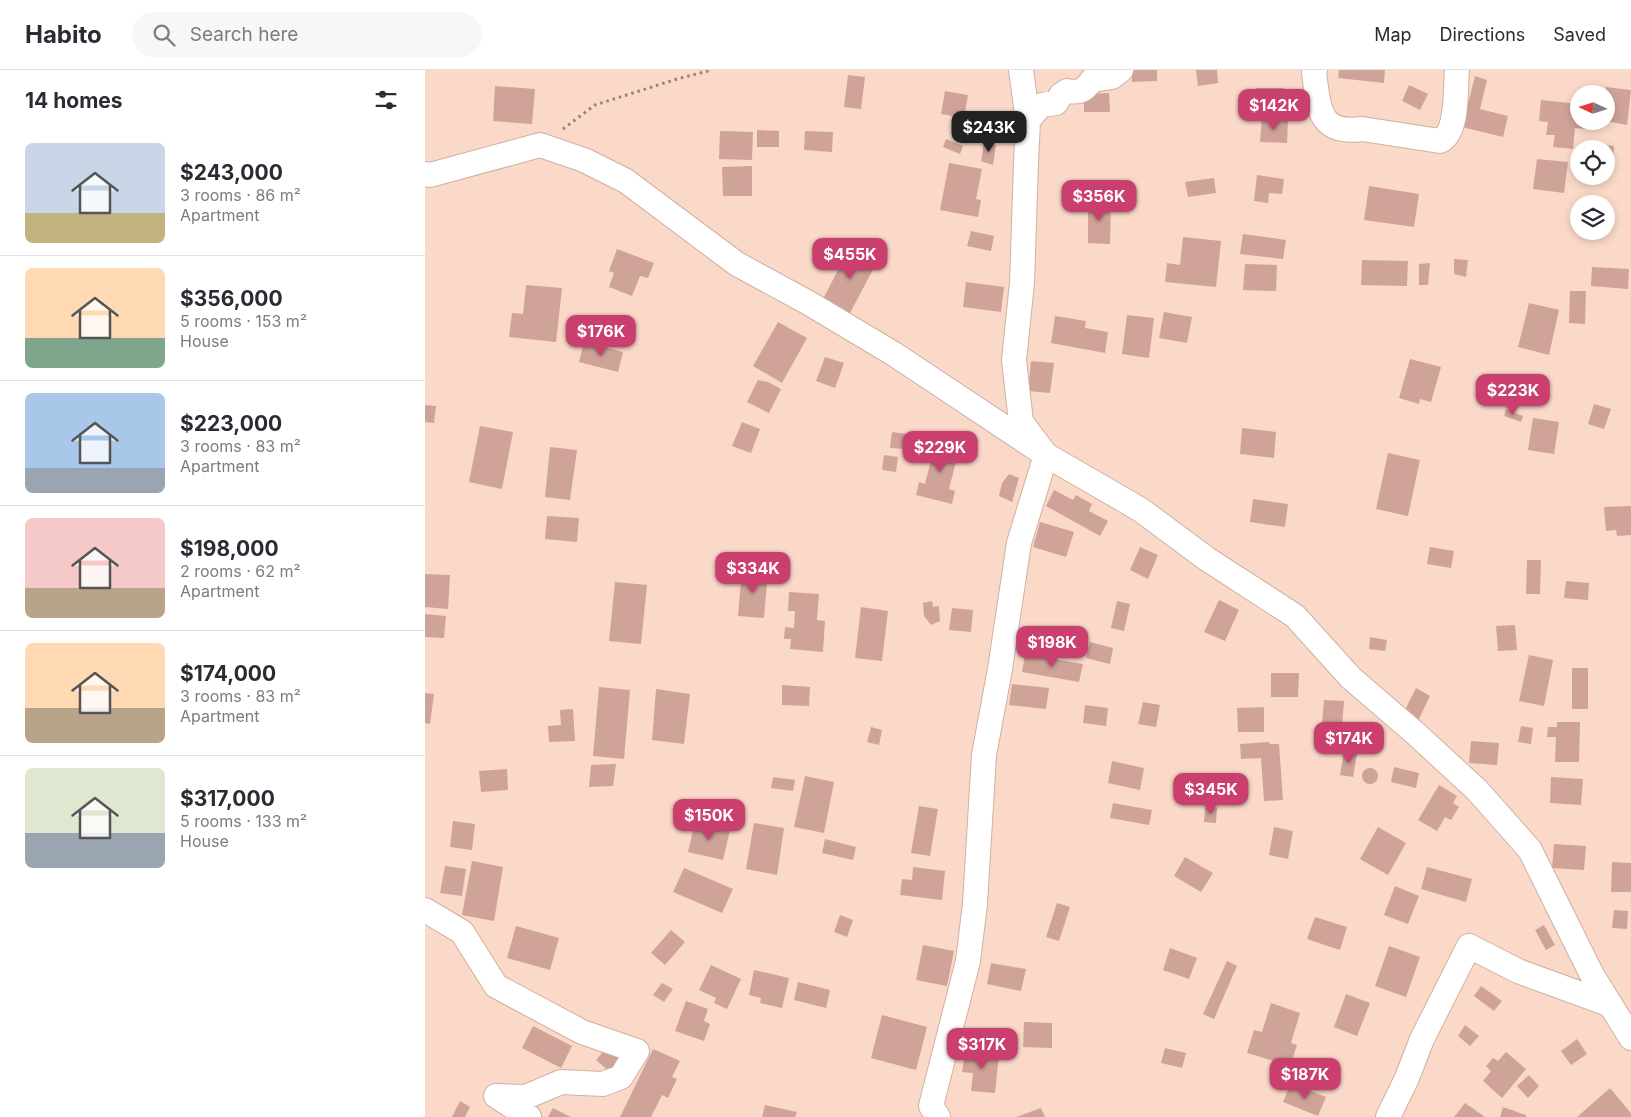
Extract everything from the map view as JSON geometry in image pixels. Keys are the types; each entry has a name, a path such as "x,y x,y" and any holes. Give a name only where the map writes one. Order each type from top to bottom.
{"street":[{"path":"1021,70 1029,122 1025,163 1023,283 1015,360 1021,422 1046,455"},
{"path":"1029,122 1042,105 1056,104 1061,95 1067,90 1079,92 1085,89 1091,80 1112,77 1121,70"},
{"path":"1315,70 1318,107 1324,119 1332,125 1353,130 1362,128 1440,140 1445,138 1450,131 1456,94 1457,70"},
{"path":"425,174 430,175 540,145 584,160 626,181 737,264 807,302 893,354 1046,455 1141,510 1207,559 1295,616 1351,678 1477,790 1530,850 1592,975 1631,1038"},
{"path":"938,1117 931,1106 968,961 976,894 984,755 1000,669 1019,543 1046,455"},
{"path":"425,910 463,932 496,986 582,1032 637,1051 621,1076 603,1084 561,1082 526,1097 496,1096 529,1117"},
{"path":"1388,1117 1407,1078 1422,1039 1469,946 1518,971 1611,1005"}],"path":[{"path":"540,145 595,105 677,79 713,70"}],"building":[{"path":"1132,70 1157,70 1157,81 1132,82"},
{"path":"1196,70 1217,70 1218,83 1198,86"},
{"path":"1339,70 1385,70 1384,83 1338,78"},
{"path":"848,75 865,77 861,109 844,107"},
{"path":"1475,76 1487,80 1480,109 1508,116 1503,137 1462,127"},
{"path":"1409,85 1428,94 1420,110 1402,101"},
{"path":"495,86 535,89 532,124 493,121"},
{"path":"1256,88 1284,88 1284,113 1255,112"},
{"path":"1615,88 1631,90 1627,125 1615,123"},
{"path":"945,91 968,95 964,118 941,114"},
{"path":"1109,93 1110,112 1084,112 1084,94"},
{"path":"1541,100 1570,103 1570,130 1575,130 1574,140 1570,140 1570,149 1553,147 1555,135 1546,135 1548,122 1539,121"},
{"path":"1262,118 1288,119 1287,143 1260,142"},
{"path":"757,130 779,131 779,147 757,147"},
{"path":"720,131 753,132 752,160 719,159"},
{"path":"805,131 833,132 832,152 804,150"},
{"path":"946,139 963,146 960,154 943,147"},
{"path":"984,142 996,145 993,165 981,161"},
{"path":"1537,159 1568,162 1564,193 1533,189"},
{"path":"949,163 982,169 976,199 981,200 978,217 940,210"},
{"path":"752,166 752,196 723,196 722,167"},
{"path":"1257,175 1284,179 1282,194 1269,193 1268,203 1254,201"},
{"path":"1214,178 1216,193 1188,197 1185,182"},
{"path":"1369,186 1419,194 1414,227 1364,220"},
{"path":"1088,201 1111,201 1110,244 1088,243"},
{"path":"971,231 994,236 991,251 967,246"},
{"path":"1243,234 1286,240 1283,259 1240,254"},
{"path":"1183,237 1221,241 1216,287 1165,282 1167,263 1180,265"},
{"path":"850,247 877,262 850,313 823,299"},
{"path":"617,249 654,263 648,278 640,276 632,296 609,287 614,273 609,271"},
{"path":"1454,259 1468,260 1466,277 1454,274"},
{"path":"1362,260 1408,261 1407,286 1361,285"},
{"path":"1430,263 1428,285 1419,285 1419,264"},
{"path":"1245,264 1277,265 1276,291 1243,290"},
{"path":"1592,267 1629,269 1628,289 1591,286"},
{"path":"966,282 1004,287 1001,312 963,307"},
{"path":"526,285 562,288 556,342 509,337 512,313 523,314"},
{"path":"1570,291 1586,291 1585,324 1569,323"},
{"path":"1529,303 1559,310 1549,355 1518,347"},
{"path":"1164,312 1192,317 1187,343 1159,338"},
{"path":"1127,315 1154,318 1149,358 1122,354"},
{"path":"1055,316 1086,321 1085,328 1108,332 1105,353 1051,343"},
{"path":"778,322 807,338 782,383 753,366"},
{"path":"584,342 623,352 618,372 579,362"},
{"path":"825,357 844,363 835,388 816,381"},
{"path":"1410,359 1441,367 1431,402 1420,399 1419,404 1399,398"},
{"path":"1031,361 1054,363 1050,393 1028,391"},
{"path":"1490,376 1513,380 1509,406 1485,402"},
{"path":"758,380 768,382 781,389 769,413 747,402"},
{"path":"1594,404 1611,409 1604,429 1588,424"},
{"path":"425,405 436,406 434,423 425,422"},
{"path":"1506,409 1523,416 1521,422 1504,416"},
{"path":"1533,418 1559,422 1554,454 1528,450"},
{"path":"742,422 760,429 751,453 732,446"},
{"path":"480,426 513,432 502,489 469,482"},
{"path":"1242,428 1276,432 1274,458 1240,454"},
{"path":"892,432 907,434 905,449 890,448"},
{"path":"936,440 960,446 949,489 955,491 952,504 916,495 919,482 925,484"},
{"path":"550,447 577,450 570,500 545,497"},
{"path":"1388,453 1420,460 1408,516 1376,509"},
{"path":"884,455 898,457 896,472 882,470"},
{"path":"1009,474 1019,478 1012,502 999,496 1002,483"},
{"path":"1054,490 1073,500 1076,495 1092,504 1089,511 1108,521 1100,536 1046,506"},
{"path":"1253,499 1288,504 1285,527 1250,522"},
{"path":"1631,506 1631,535 1617,536 1616,530 1606,531 1604,507"},
{"path":"547,516 579,518 577,542 545,539"},
{"path":"1040,522 1074,532 1066,557 1033,547"},
{"path":"1140,547 1158,555 1148,579 1130,570"},
{"path":"1430,547 1454,551 1451,568 1427,564"},
{"path":"1527,560 1541,560 1540,594 1526,594"},
{"path":"742,569 768,571 764,618 738,616"},
{"path":"425,574 450,575 448,609 425,607"},
{"path":"1566,581 1589,583 1588,600 1564,598"},
{"path":"615,582 647,585 641,644 609,641"},
{"path":"789,592 819,594 817,620 825,621 823,652 790,649 791,639 784,639 785,627 794,628 795,611 788,611"},
{"path":"1219,600 1239,610 1225,641 1204,632"},
{"path":"932,601 933,607 939,606 940,621 931,625 924,616 923,603"},
{"path":"1117,601 1130,604 1124,631 1111,628"},
{"path":"861,607 888,611 882,661 855,658"},
{"path":"952,608 973,610 971,632 949,630"},
{"path":"425,614 446,616 444,638 425,637"},
{"path":"1515,625 1517,650 1498,651 1496,626"},
{"path":"1370,637 1387,640 1385,651 1369,649"},
{"path":"1090,642 1113,648 1110,664 1086,658"},
{"path":"1025,654 1083,664 1079,682 1022,672"},
{"path":"1529,655 1553,660 1544,706 1519,701"},
{"path":"1572,668 1588,668 1588,709 1572,709"},
{"path":"1271,673 1299,673 1298,697 1271,697"},
{"path":"1012,684 1049,688 1046,709 1009,705"},
{"path":"782,685 810,687 809,706 782,705"},
{"path":"599,687 630,690 624,759 593,756"},
{"path":"1416,688 1430,696 1419,719 1404,712"},
{"path":"656,689 690,694 684,744 652,740"},
{"path":"425,693 434,694 430,724 425,723"},
{"path":"1324,700 1344,701 1342,726 1322,725"},
{"path":"1143,702 1160,705 1156,727 1138,724"},
{"path":"1085,705 1108,708 1106,726 1083,723"},
{"path":"1264,707 1264,732 1238,732 1237,708"},
{"path":"573,709 575,741 549,742 548,726 561,725 560,710"},
{"path":"1557,722 1580,722 1579,762 1555,762 1556,737 1547,737 1548,727 1557,727"},
{"path":"1521,726 1533,728 1531,744 1518,742"},
{"path":"871,727 882,730 879,745 867,742"},
{"path":"1471,741 1499,743 1497,765 1469,763"},
{"path":"1269,742 1270,744 1279,744 1283,800 1264,801 1261,758 1241,759 1240,744"},
{"path":"1344,752 1357,754 1353,777 1340,775"},
{"path":"1112,761 1144,768 1140,790 1108,783"},
{"path":"616,764 613,786 589,787 591,765"},
{"path":"1394,767 1419,773 1416,788 1391,782"},
{"path":"1367,768 1373,768 1378,773 1376,782 1367,784 1362,779 1362,773"},
{"path":"507,769 508,790 481,792 479,771"},
{"path":"805,776 834,782 824,833 794,827"},
{"path":"773,777 795,780 793,791 771,788"},
{"path":"1551,777 1583,779 1581,805 1550,803"},
{"path":"1439,785 1457,796 1453,803 1459,807 1451,820 1445,817 1437,831 1418,820"},
{"path":"1113,803 1152,810 1149,825 1110,818"},
{"path":"919,806 938,809 930,856 911,853"},
{"path":"1205,808 1217,808 1216,823 1204,822"},
{"path":"453,821 475,824 472,850 450,847"},
{"path":"695,822 730,830 723,860 688,852"},
{"path":"754,823 784,828 777,875 746,869"},
{"path":"1274,827 1293,831 1288,859 1269,855"},
{"path":"1378,827 1406,843 1388,875 1360,859"},
{"path":"825,839 856,847 853,860 822,853"},
{"path":"1554,844 1586,846 1584,870 1552,868"},
{"path":"1185,857 1213,873 1201,892 1174,876"},
{"path":"472,861 503,867 494,921 462,915"},
{"path":"1612,862 1631,863 1631,892 1611,892"},
{"path":"445,866 466,869 462,896 440,893"},
{"path":"913,867 945,871 942,900 900,895 902,879 912,880"},
{"path":"1427,867 1472,879 1466,902 1421,889"},
{"path":"684,868 733,889 722,913 673,892"},
{"path":"1395,886 1419,896 1408,924 1384,915"},
{"path":"1057,903 1070,907 1059,941 1046,937"},
{"path":"1614,910 1628,911 1627,929 1612,928"},
{"path":"840,915 853,920 847,937 834,932"},
{"path":"1315,917 1347,927 1340,950 1307,939"},
{"path":"1544,925 1555,945 1546,950 1535,930"},
{"path":"516,926 559,938 550,970 507,958"},
{"path":"671,930 685,942 665,965 651,953"},
{"path":"923,945 954,951 947,986 916,980"},
{"path":"1389,946 1420,957 1406,997 1375,986"},
{"path":"1170,948 1197,958 1189,979 1163,970"},
{"path":"1227,961 1237,966 1214,1019 1203,1014"},
{"path":"991,963 1026,969 1021,991 987,984"},
{"path":"711,965 741,979 727,1009 714,1003 716,998 699,990"},
{"path":"754,970 789,978 782,1008 760,1003 761,998 749,995"},
{"path":"798,982 830,990 826,1008 794,1000"},
{"path":"662,983 673,989 664,1002 653,995"},
{"path":"1481,986 1502,1001 1494,1011 1474,996"},
{"path":"1346,994 1370,1003 1357,1036 1334,1027"},
{"path":"686,1001 708,1009 704,1021 710,1024 704,1041 675,1031"},
{"path":"1271,1003 1300,1013 1291,1043 1297,1045 1290,1066 1247,1053 1254,1030 1262,1032"},
{"path":"882,1015 927,1027 916,1070 871,1058"},
{"path":"1024,1022 1052,1023 1052,1048 1023,1047"},
{"path":"1465,1025 1479,1036 1470,1046 1458,1036"},
{"path":"533,1026 572,1046 561,1068 522,1048"},
{"path":"1577,1039 1587,1054 1571,1065 1561,1051"},
{"path":"607,1047 624,1062 613,1075 596,1060"},
{"path":"1165,1048 1186,1053 1182,1068 1161,1063"},
{"path":"653,1049 680,1061 672,1077 677,1079 668,1098 662,1095 651,1117 620,1117"},
{"path":"965,1051 999,1054 995,1093 971,1091 973,1073 962,1072"},
{"path":"1506,1052 1526,1069 1502,1098 1483,1081 1491,1071 1486,1066 1493,1058 1498,1061"},
{"path":"1529,1075 1539,1086 1528,1098 1517,1086"},
{"path":"1291,1083 1326,1097 1318,1116 1283,1102"},
{"path":"1610,1088 1631,1113 1631,1117 1577,1117"},
{"path":"460,1101 470,1107 465,1117 452,1117"},
{"path":"1465,1103 1485,1117 1454,1117"},
{"path":"765,1105 797,1112 795,1117 762,1117"},
{"path":"1503,1107 1526,1115 1526,1117 1500,1117"},
{"path":"553,1108 571,1117 548,1117"},
{"path":"1041,1108 1045,1117 1016,1117"}]}
